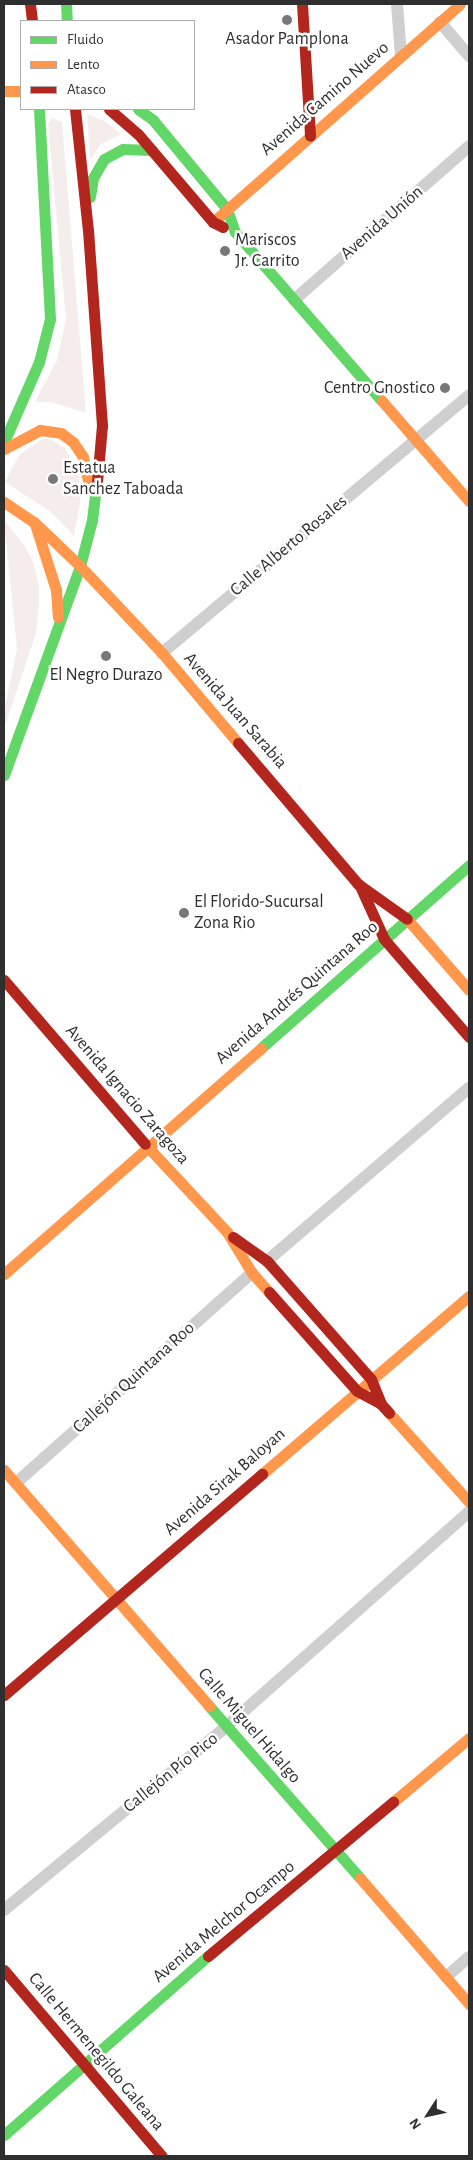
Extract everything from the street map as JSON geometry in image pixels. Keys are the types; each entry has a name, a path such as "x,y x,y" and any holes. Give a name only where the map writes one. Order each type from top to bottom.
{"main road":[{"path":"30,4 32,20"},
{"path":"302,4 310,136"},
{"name":"Avenida Camino Nuevo","path":"213,222 460,4"},
{"path":"4,91 20,91"},
{"path":"4,442 39,362 50,319 38,110"},
{"path":"4,775 80,566 92,520 102,424 88,230 75,110"},
{"path":"110,110 152,150 213,222 235,232"},
{"path":"139,110 153,120"},
{"path":"145,110 227,209 235,232 469,501"},
{"path":"88,230 91,188 97,168 113,152 123,149 152,150"},
{"path":"4,449 40,430 61,433 73,442 83,457 90,476 92,520"},
{"name":"Avenida Juan Sarabia","path":"4,502 34,522 80,566 162,653 358,884 407,919 469,990"},
{"path":"34,522 56,590 59,620"},
{"name":"Avenida Andrés Quintana Roo","path":"4,1274 469,865"},
{"name":"Avenida Juan Sarabia","path":"358,884 384,939 469,1037"},
{"name":"Avenida Ignacio Zaragoza","path":"4,980 147,1147 227,1232 266,1261 371,1379 381,1404 469,1502"},
{"name":"Avenida Ignacio Zaragoza","path":"227,1232 252,1273 357,1392 381,1404"},
{"name":"Avenida Sirak Baloyan","path":"4,1695 469,1296"},
{"name":"Calle Miguel Hidalgo","path":"4,1470 334,1852 469,2004"},
{"name":"Avenida Melchor Ocampo","path":"4,2135 86,2066 214,1952 469,1738"},
{"name":"Calle Hermenegildo Galeana","path":"4,1970 162,2156"}],"street":[{"path":"398,4 401,56"},
{"path":"440,22 469,56"},
{"name":"Avenida Unión","path":"294,300 469,146"},
{"name":"Calle Alberto Rosales","path":"162,653 469,394"},
{"path":"266,1261 469,1088"},
{"name":"Callejón Quintana Roo","path":"16,1483 252,1273"},
{"name":"Callejón Pío Pico","path":"4,1910 227,1726 469,1512"},
{"path":"446,1977 469,1957"}],"shaded area":[{"path":"87,114 106,122 121,134 101,144 90,160"},
{"path":"52,118 62,122 86,413 51,402 35,402 57,360 66,319 48,124"},
{"path":"42,439 50,439 65,448 79,474 80,503 74,536 51,512 5,482 19,455"},
{"path":"4,520 25,546 33,562 39,585 39,608 36,633 4,729 4,711 17,649"}],"traffic: fast":[{"path":"66,4 67,20"},
{"path":"4,442 39,362 50,319 39,110"},
{"path":"139,110 153,120 227,209 235,232 382,401"},
{"path":"90,197 93,178 104,159 123,149 152,150"},
{"path":"4,775 80,566 92,520 97,482"},
{"path":"261,1048 469,865"},
{"path":"209,1706 360,1878"},
{"path":"4,2135 208,1956"}],"traffic: slow":[{"path":"213,222 460,4"},
{"path":"4,91 20,91"},
{"path":"382,401 469,501"},
{"path":"4,449 40,430 61,433 73,442 83,457 90,489"},
{"path":"4,502 34,522 80,566 162,653 238,743"},
{"path":"35,524 56,590 58,617"},
{"path":"407,919 469,990"},
{"path":"4,1274 261,1048"},
{"path":"145,1144 227,1232 252,1273 269,1292"},
{"path":"262,1474 469,1296"},
{"path":"389,1413 469,1502"},
{"path":"4,1470 209,1706"},
{"path":"393,1802 469,1738"},
{"path":"360,1878 469,2004"}],"traffic: jam":[{"path":"30,4 32,20"},
{"path":"302,4 310,136"},
{"path":"75,110 88,230 102,425 97,482"},
{"path":"110,110 138,134 213,222 223,227"},
{"path":"238,743 358,884 407,919"},
{"path":"360,886 384,939 469,1037"},
{"path":"4,980 145,1144"},
{"path":"233,1237 267,1261 371,1379 381,1404 389,1413"},
{"path":"269,1292 357,1391 381,1404"},
{"path":"4,1695 262,1474"},
{"path":"208,1956 393,1802"},
{"path":"4,1970 162,2156"}],"place":[{"name":"Asador Pamplona","path":"287,20"},
{"name":"Mariscos Jr. Carrito","path":"225,251"},
{"name":"Centro Gnostico","path":"445,388"},
{"name":"Estatua Sanchez Taboada","path":"53,479"},
{"name":"El Negro Durazo","path":"106,656"},
{"name":"El Florido-Sucursal Zona Rio","path":"184,913"}]}
